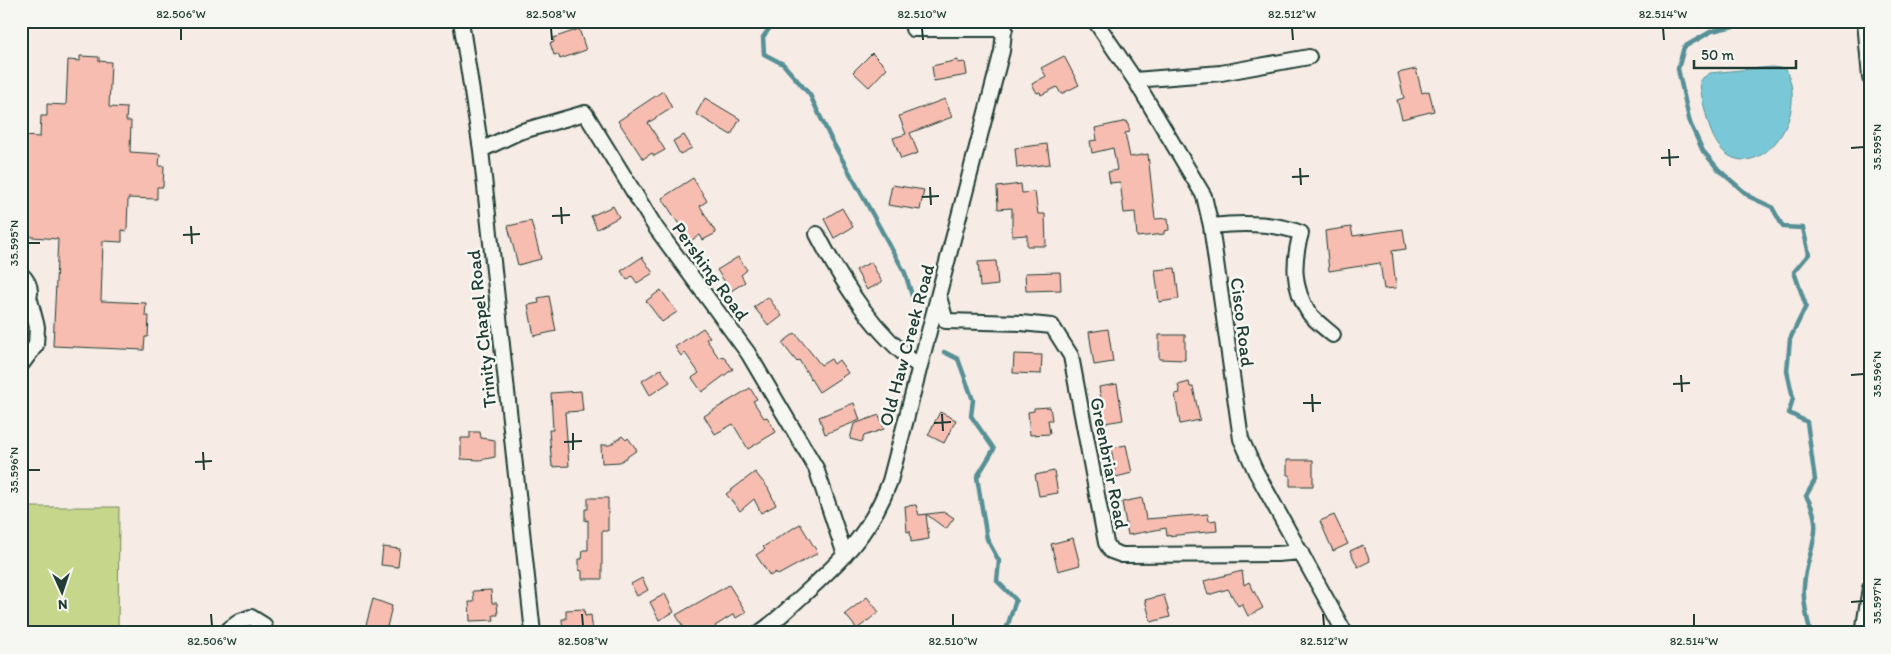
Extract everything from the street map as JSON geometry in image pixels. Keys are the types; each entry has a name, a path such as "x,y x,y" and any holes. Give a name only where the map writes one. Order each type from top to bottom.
{"street":[{"name":"Trinity Chapel Road","path":"461,21 481,150 533,633"},
{"name":"Cisco Road","path":"1095,21 1135,80 1204,196 1211,226 1241,439 1256,472 1345,633"},
{"path":"1865,21 1870,78"},
{"path":"912,29 1005,25"},
{"name":"Old Haw Creek Road","path":"764,631 845,555 869,526 884,497 939,296 1002,51 1005,25"},
{"path":"1135,80 1255,68 1309,56"},
{"name":"Pershing Road","path":"481,150 519,132 585,113 656,228 748,353 811,459 816,468 845,555"},
{"path":"1211,226 1250,224 1292,229 1301,233 1294,257 1297,286 1310,314 1333,334"},
{"path":"817,234 831,261 871,320 888,341 920,367"},
{"path":"21,274 31,289 30,300 37,327 36,345 21,365"},
{"name":"Greenbriar Road","path":"939,296 946,320 1021,322 1052,326 1071,356 1106,543 1111,552 1122,555 1276,554 1301,552"},
{"path":"21,312 30,300"},
{"path":"1862,633 1870,588"},
{"path":"229,629 240,621 251,617 264,625 266,633"}],"green space":[{"path":"21,507 119,507 118,633 21,633"}],"water":[{"path":"1772,67 1786,69 1792,93 1789,116 1780,137 1766,152 1750,159 1733,158 1718,145 1707,118 1701,94 1700,80 1710,73"}],"building":[{"path":"579,29 586,50 560,59 558,54 554,55 550,43 554,42 553,38"},
{"path":"872,53 887,68 869,87 853,72"},
{"path":"80,56 99,57 99,61 111,62 109,107 127,108 126,121 131,121 130,152 160,154 159,166 164,166 163,187 157,187 157,199 128,198 127,231 122,230 122,242 103,241 101,301 146,303 145,316 149,316 148,337 145,337 144,350 53,346 58,239 21,236 21,136 40,137 41,116 47,116 47,104 66,105 68,60 80,61"},
{"path":"1064,56 1079,85 1061,94 1057,87 1041,95 1040,92 1037,93 1032,84 1046,76 1041,68"},
{"path":"958,60 958,63 965,62 967,75 934,81 932,66"},
{"path":"1416,69 1422,93 1429,91 1434,111 1402,119 1397,100 1404,98 1398,73"},
{"path":"663,91 672,108 648,123 665,150 654,156 652,153 643,159 618,121"},
{"path":"705,98 740,119 731,135 696,114"},
{"path":"945,99 952,117 910,133 918,153 901,159 893,138 906,134 899,116"},
{"path":"1127,121 1130,132 1125,133 1130,157 1148,154 1155,219 1168,218 1169,230 1164,231 1164,234 1137,237 1135,212 1124,213 1120,182 1110,183 1108,172 1117,170 1113,148 1092,153 1090,141 1097,140 1095,128"},
{"path":"684,135 692,148 680,154 673,141"},
{"path":"1047,144 1050,164 1017,168 1015,148"},
{"path":"693,178 707,201 700,206 716,233 703,240 700,235 685,244 676,228 680,226 662,198"},
{"path":"1021,184 1022,193 1035,192 1038,214 1045,214 1046,246 1027,246 1027,235 1012,236 1012,208 998,209 997,187"},
{"path":"892,185 924,190 920,210 888,205"},
{"path":"613,206 619,217 597,229 591,216"},
{"path":"842,208 853,227 834,238 824,219"},
{"path":"531,221 541,259 518,265 508,226"},
{"path":"1351,227 1353,236 1403,229 1406,249 1392,251 1396,288 1384,289 1380,263 1329,271 1325,231"},
{"path":"642,257 653,273 637,283 632,276 627,280 621,271"},
{"path":"738,257 747,270 741,275 745,282 731,291 717,270"},
{"path":"996,261 998,285 980,287 978,262"},
{"path":"871,262 882,282 867,290 856,270"},
{"path":"1175,268 1179,299 1159,302 1155,270"},
{"path":"1060,272 1061,290 1026,291 1025,273"},
{"path":"661,290 677,312 662,322 646,301"},
{"path":"549,296 556,331 534,336 528,305 539,303 538,298"},
{"path":"768,297 782,316 769,326 754,307"},
{"path":"703,328 710,337 706,339 719,358 723,356 733,369 702,392 692,378 699,373 685,353 681,356 675,347"},
{"path":"1108,329 1113,362 1094,365 1089,332"},
{"path":"795,333 821,365 831,359 834,364 839,360 848,373 819,392 799,360 797,362 782,343"},
{"path":"1159,335 1185,335 1185,360 1159,359"},
{"path":"1014,354 1042,355 1041,374 1013,373"},
{"path":"661,369 670,382 650,395 642,381"},
{"path":"1189,382 1190,387 1193,387 1200,420 1180,424 1175,394 1180,393 1178,385"},
{"path":"1117,384 1123,420 1105,423 1099,387"},
{"path":"750,388 757,399 753,401 764,418 767,417 776,432 748,449 733,424 715,434 704,416"},
{"path":"581,391 583,411 565,412 569,466 552,467 549,430 553,430 551,393"},
{"path":"854,403 860,420 825,434 819,417"},
{"path":"1050,407 1052,420 1048,420 1050,434 1030,435 1028,412 1034,411 1034,408"},
{"path":"940,412 956,420 944,443 928,435"},
{"path":"879,415 884,429 864,436 862,442 850,439 854,424"},
{"path":"470,432 480,432 481,438 495,440 495,457 480,460 461,459 461,438 470,438"},
{"path":"622,436 626,440 628,438 637,450 620,462 602,463 601,445 610,445"},
{"path":"1126,445 1132,473 1116,477 1111,448"},
{"path":"1287,460 1313,460 1313,486 1290,486 1290,475 1287,475"},
{"path":"1054,471 1058,493 1039,496 1035,475"},
{"path":"755,472 768,488 776,505 761,513 754,499 740,511 726,494"},
{"path":"588,498 608,498 608,531 602,531 602,579 582,579 582,571 579,570 579,559 582,559 583,550 588,550 588,520 585,521 585,509 588,509"},
{"path":"1142,498 1146,519 1208,514 1209,521 1216,520 1217,531 1167,536 1166,528 1128,535 1122,502"},
{"path":"916,505 919,515 926,514 929,539 911,542 910,531 907,532 905,506"},
{"path":"945,512 954,518 946,529 926,514"},
{"path":"1334,515 1348,544 1333,551 1320,521"},
{"path":"800,524 818,553 778,575 776,572 770,576 756,555 765,549 763,547"},
{"path":"1073,538 1080,565 1058,571 1051,544"},
{"path":"1363,545 1370,561 1358,567 1350,551"},
{"path":"383,547 400,549 398,567 381,565"},
{"path":"1242,571 1244,585 1249,582 1263,608 1248,616 1242,604 1238,606 1228,589 1208,595 1204,581"},
{"path":"642,578 648,590 637,596 631,584"},
{"path":"729,585 746,612 736,618 734,614 715,626 718,633 687,633 676,615"},
{"path":"491,590 492,603 497,603 498,615 493,615 494,620 470,621 469,602 474,602 473,591"},
{"path":"665,594 674,612 659,620 650,602"},
{"path":"1164,595 1170,617 1151,622 1145,600"},
{"path":"867,597 879,612 857,629 845,614"},
{"path":"373,599 392,606 387,627 384,626 383,632 365,629"},
{"path":"584,609 585,616 591,615 593,633 563,632 562,619 566,619 566,610"}],"waterway":[{"path":"772,21 774,22 763,37 764,54 783,64 810,95 831,139 905,273 914,302"},
{"path":"1737,21 1738,25 1712,31 1684,47 1678,69 1690,123 1703,151 1719,170 1750,197 1772,207 1783,227 1803,228 1809,254 1794,272 1806,306 1790,339 1787,371 1793,398 1789,413 1807,422 1815,480 1806,496 1815,520 1814,541 1806,574 1804,592 1804,604 1810,633"},
{"path":"944,352 958,359 973,400 971,416 994,449 977,477 987,539 999,561 997,581 1016,600 1005,633"}]}
